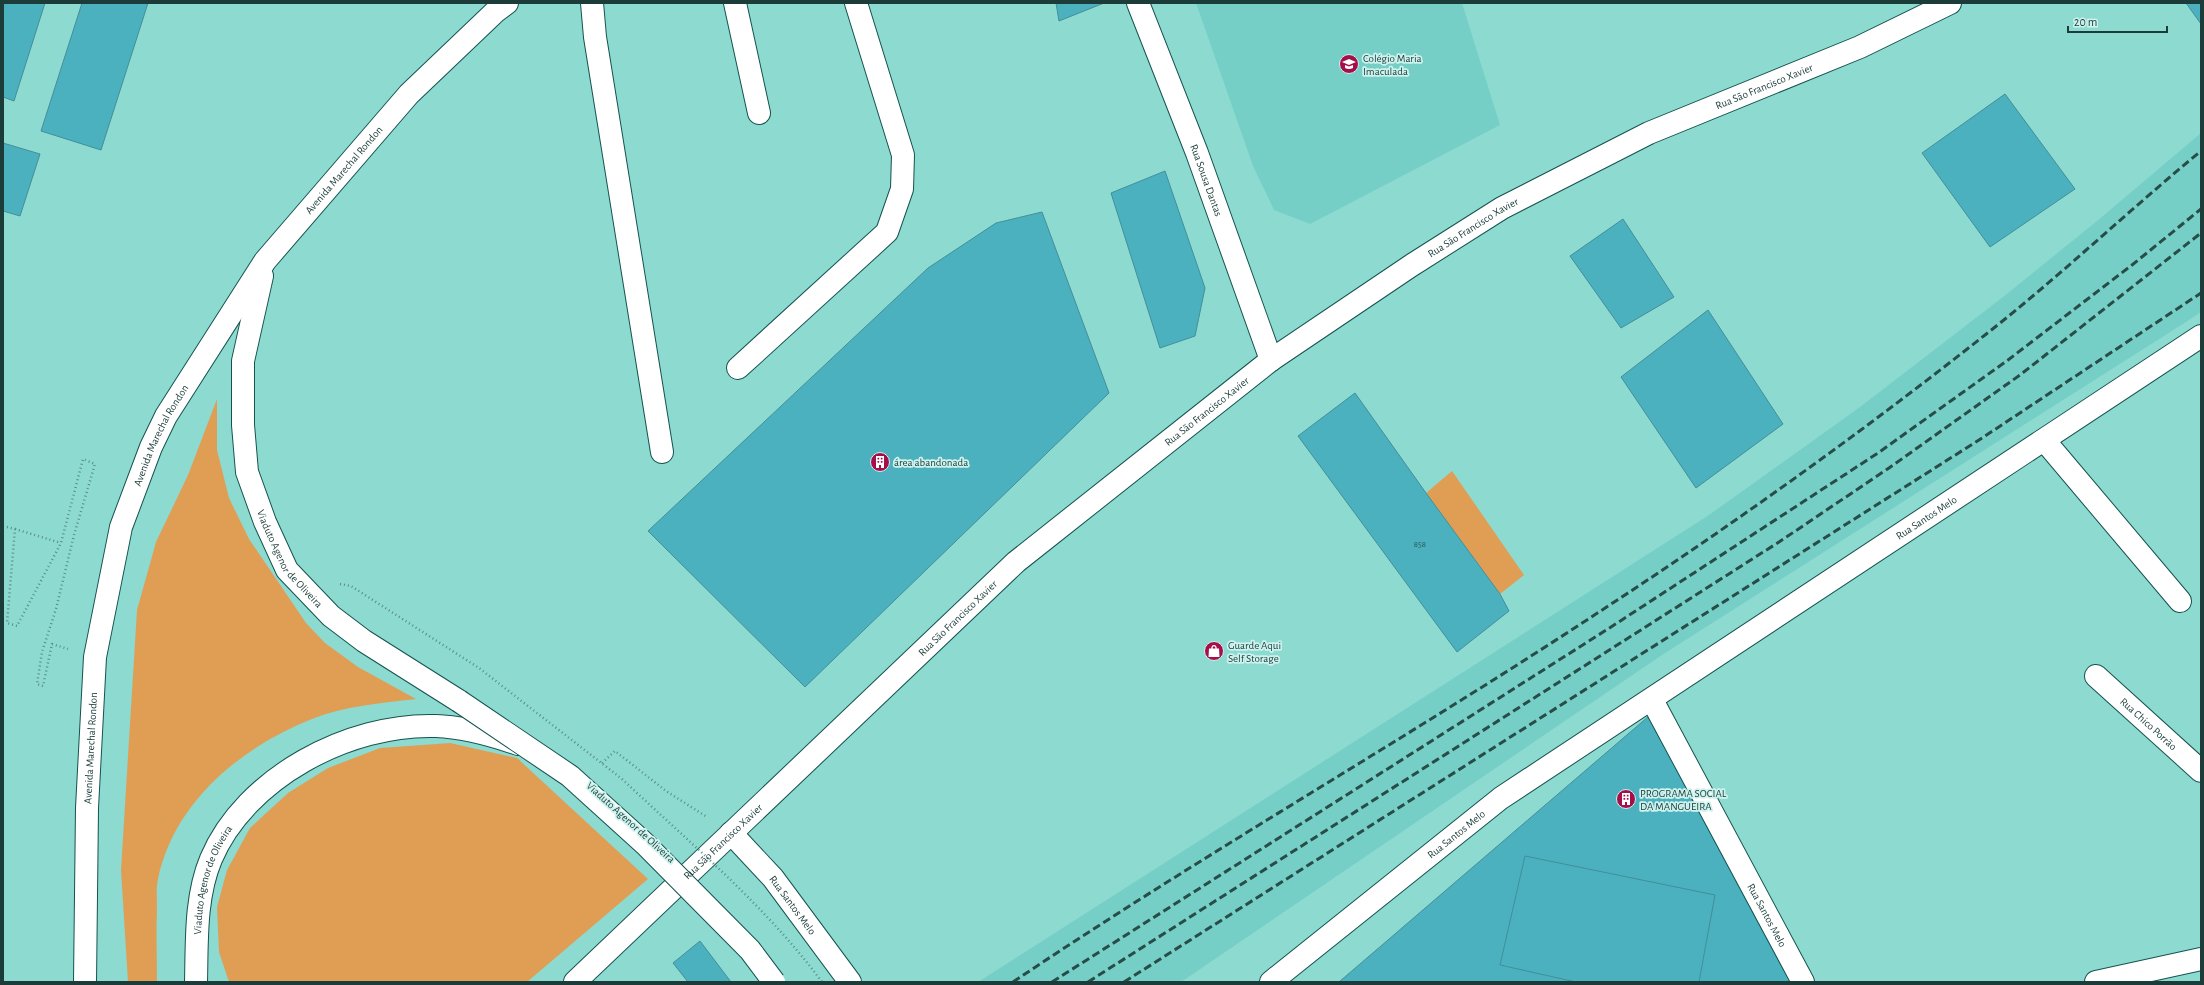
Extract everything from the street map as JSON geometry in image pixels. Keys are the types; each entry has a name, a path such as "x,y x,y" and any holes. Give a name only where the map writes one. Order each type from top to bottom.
{"main road":[{"name":"Avenida Marechal Rondon","path":"85,982 87,808 95,657 121,527 151,447 166,416 265,262 409,94 495,12 507,3"},
{"path":"592,3 596,45 662,452"},
{"path":"735,3 759,113"},
{"path":"738,368 887,232 902,189 903,155 856,3"},
{"name":"Rua Sousa Dantas","path":"1138,3 1197,153 1271,360"},
{"name":"Rua São Francisco Xavier","path":"585,979 731,833 1016,562 1271,360 1412,265 1502,208 1649,132 1860,47 1950,3"},
{"name":"Viaduto Agenor de Oliveira","path":"265,262 243,361 243,425 247,472 265,522 287,570 331,616 364,641 459,701 570,776 645,844 750,950 774,982"},
{"name":"Rua Santos Melo","path":"1271,982 1501,798 1652,700 2201,336"},
{"path":"2044,440 2180,601"},
{"name":"Rua Chico Porrão","path":"2096,676 2201,772"},
{"name":"Rua Santos Melo","path":"1652,700 1803,982"},
{"name":"Viaduto Agenor de Oliveira","path":"196,982 196,957 200,901 211,860 230,824 259,792 298,764 346,741 390,730 436,726 493,735 542,752 586,780 699,884 748,936 785,982"},
{"name":"Rua Santos Melo","path":"731,833 773,878 848,979"},
{"path":"196,957 207,982"},
{"path":"2096,982 2201,959"}],"path":[{"path":"15,529 7,623 18,626 60,543 83,459 95,464 94,472 74,535 56,609 42,652 37,684 43,686 52,644 95,657"},
{"path":"3,525 60,543"},
{"path":"337,583 351,586 479,668 622,779 755,903 775,924 822,982"},
{"path":"615,751 666,791 731,833"}],"shaded area":[{"name":"Colégio Maria Imaculada","path":"1196,3 1462,3 1500,125 1310,224 1274,210 1253,166"},
{"path":"2201,133 2201,312 1665,653 1181,982 978,982 1709,515 1860,407 2003,297 2097,221"},
{"path":"217,399 217,450 229,498 249,539 306,623 325,643 358,667 416,699 350,708 312,719 260,745 236,762 214,781 195,802 179,825 166,851 158,879 157,982 128,982 121,870 137,610 156,542 188,475"},
{"path":"1452,471 1524,575 1500,594 1426,493"},
{"path":"450,743 517,758 648,879 527,982 229,982 219,952 217,907 227,870 250,828 288,793 328,768 380,748"}],"building":[{"path":"3,3 45,3 14,101 3,97"},
{"path":"82,3 148,3 101,150 41,131"},
{"path":"1056,3 1104,3 1059,21"},
{"path":"2186,3 2201,3 2201,24"},
{"path":"2005,94 2075,189 1990,247 1922,153"},
{"path":"3,143 40,154 20,216 3,211"},
{"path":"1165,171 1205,288 1195,336 1160,348 1111,193"},
{"name":"área abandonada","path":"1042,212 1109,393 805,687 648,531 928,268 996,223"},
{"path":"1623,219 1674,297 1621,328 1570,256"},
{"path":"1708,310 1783,424 1696,488 1621,377"},
{"path":"1355,393 1500,594 1509,611 1457,652 1298,436"},
{"name":"PROGRAMA SOCIAL DA MANGUEIRA","path":"1649,716 1798,982 1339,982"},
{"path":"1525,856 1715,895 1699,982 1576,982 1500,965"},
{"path":"700,941 731,982 688,982 673,963"}],"railway":[{"path":"1013,982 1158,888 1526,659 1698,546 1795,478 1938,372 2013,313 2201,151"},
{"path":"1052,982 1611,627 1878,453 2008,360 2132,265 2201,209"},
{"path":"1088,982 1779,542 1889,468 2020,375 2201,233"},
{"path":"1124,982 1979,440 2201,293"}],"place":[{"name":"Colégio Maria Imaculada","path":"1349,64"},
{"name":"área abandonada","path":"880,462"},
{"name":"Guarde Aqui Self Storage","path":"1214,651"},
{"name":"PROGRAMA SOCIAL DA MANGUEIRA","path":"1626,799"}]}
